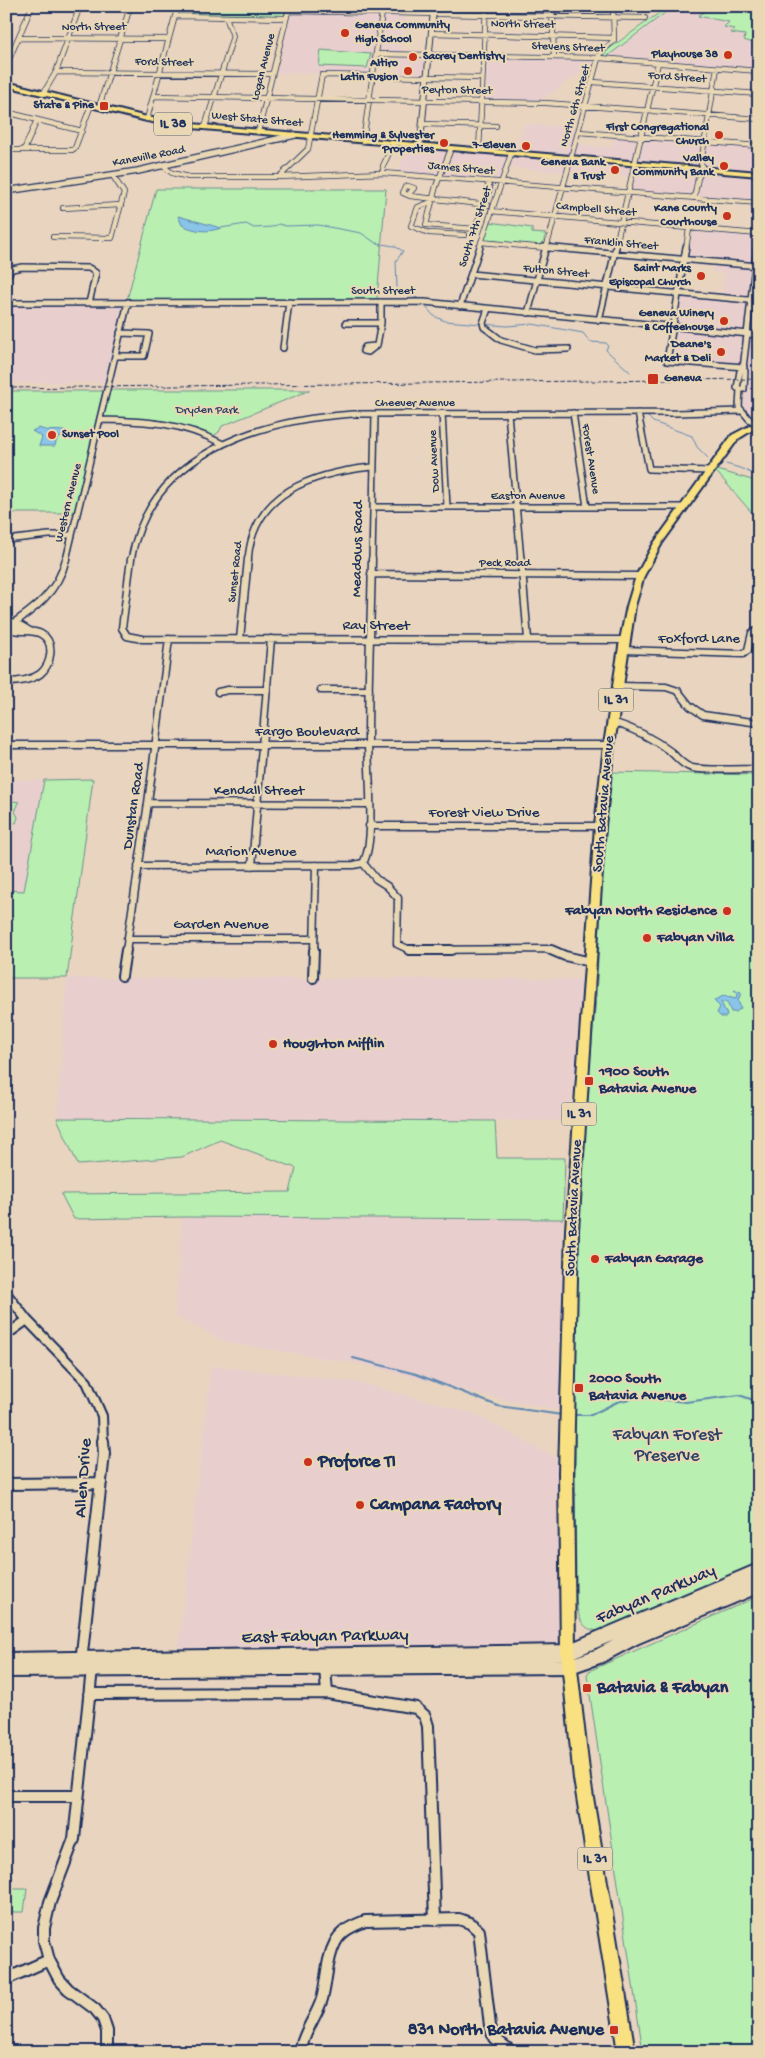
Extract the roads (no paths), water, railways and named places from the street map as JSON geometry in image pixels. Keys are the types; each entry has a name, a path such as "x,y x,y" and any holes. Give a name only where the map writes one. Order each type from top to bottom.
{"main road":[{"name":"West State Street","path":"8,85 147,119 205,127 420,146"},
{"name":"Kaneville Road","path":"6,191 113,176 294,135"},
{"name":"IL 38","path":"420,146 695,169 702,166 759,174"},
{"name":"South Batavia Avenue","path":"569,1659 566,1472 572,1230 600,826 612,722 631,605 640,576 656,546 735,437 758,423"},
{"name":"Fabyan Parkway","path":"569,1659 729,1591 759,1571"},
{"name":"Fabyan Parkway","path":"729,1591 759,1585"},
{"name":"East Fabyan Parkway","path":"85,1665 514,1654 569,1659"},
{"name":"East Fabyan Parkway","path":"85,1665 325,1668 569,1659"},
{"name":"IL 31","path":"569,1659 582,1779 627,2052"},
{"path":"6,1660 85,1665"},
{"path":"6,1670 85,1665"}],"street":[{"path":"6,66 32,6"},
{"path":"43,94 56,72 80,6"},
{"path":"87,6 177,8 147,119"},
{"path":"99,107 130,6"},
{"path":"335,12 336,6"},
{"path":"363,141 383,6"},
{"path":"420,146 434,6"},
{"path":"479,151 486,6"},
{"path":"552,6 554,57"},
{"path":"612,6 614,38"},
{"path":"288,9 335,12 645,18"},
{"name":"Logan Avenue","path":"258,132 288,9"},
{"path":"176,16 286,18"},
{"path":"205,127 233,36 226,17"},
{"name":"North Street","path":"431,33 614,38"},
{"name":"North Street","path":"19,38 169,39"},
{"name":"North 6th Street","path":"528,313 600,55 614,38"},
{"name":"Stevens Street","path":"376,54 600,58 759,71"},
{"path":"599,320 658,63"},
{"path":"694,198 702,166 704,141 717,68"},
{"name":"Ford Street","path":"56,72 272,74"},
{"path":"279,177 308,150 322,77 482,78"},
{"name":"Ford Street","path":"593,82 759,94"},
{"name":"Peyton Street","path":"153,96 481,101 586,106 759,119"},
{"path":"6,150 72,150 75,148 82,131 90,106"},
{"path":"6,112 82,131"},
{"path":"24,150 37,120"},
{"path":"422,124 496,126"},
{"path":"579,132 759,146"},
{"path":"383,173 383,166 394,144"},
{"path":"451,148 432,201 426,225 470,230 477,228 490,188 486,181"},
{"name":"South 7th Street","path":"460,306 510,154"},
{"name":"James Street","path":"163,166 172,172 189,177 279,177 383,173 759,204"},
{"path":"695,169 698,178"},
{"path":"53,237 112,238 124,193 113,176"},
{"path":"410,196 432,201 493,205"},
{"path":"432,201 418,207 410,226 420,231 465,235"},
{"path":"63,208 121,205"},
{"name":"Campbell Street","path":"491,211 758,234"},
{"path":"690,229 667,361 744,368"},
{"path":"758,423 741,410 738,404 740,389 744,389 747,334 757,266 759,230"},
{"name":"Franklin Street","path":"481,242 757,266"},
{"path":"6,277 12,269 22,267 89,268 96,273 88,303"},
{"name":"Fulton Street","path":"471,274 759,301"},
{"name":"Western Avenue","path":"6,628 10,622 32,610 52,591 63,572 128,302"},
{"path":"283,348 289,302"},
{"path":"368,352 362,350 365,347 375,346 381,323 381,302"},
{"name":"South Street","path":"6,303 424,302 759,335"},
{"path":"488,309 483,322 486,329 501,340 519,346 547,351 568,349"},
{"path":"346,323 381,323"},
{"path":"115,356 144,356 149,334 120,333"},
{"name":"Cheever Avenue","path":"223,444 255,430 291,420 326,415 638,413 741,410"},
{"name":"Dow Avenue","path":"442,413 447,506"},
{"path":"508,413 528,639"},
{"name":"Forest Avenue","path":"572,413 587,507"},
{"path":"638,413 650,469 709,471"},
{"name":"Meadows Road","path":"363,863 368,855 370,804 368,744 373,507 372,467 375,414"},
{"path":"100,420 179,425 204,434 223,444"},
{"name":"Ray Street","path":"223,444 184,469 158,496 145,514 135,538 122,628 127,636 142,639 528,639 624,645"},
{"name":"Sunset Road","path":"240,638 251,537 263,514 286,493 311,480 339,471 372,467"},
{"name":"Easton Avenue","path":"373,507 683,507"},
{"path":"6,540 49,535 72,535"},
{"name":"Peck Road","path":"371,574 640,576"},
{"name":"Foxford Lane","path":"624,645 743,654 748,650 752,632 759,630"},
{"path":"6,682 31,679 41,673 48,663 51,650 49,641 42,634 30,631"},
{"name":"Dunstan Road","path":"122,976 148,803 169,639"},
{"path":"252,866 271,639"},
{"path":"618,686 666,687 678,691 690,706 704,715 759,724"},
{"path":"218,692 228,690 267,690"},
{"path":"321,690 369,690"},
{"name":"South Batavia Avenue","path":"612,722 626,726 656,742 672,753 681,763 693,768 759,769"},
{"name":"Fargo Boulevard","path":"6,744 609,745"},
{"name":"Kendall Street","path":"148,803 370,804"},
{"name":"Forest View Drive","path":"369,826 600,826"},
{"path":"363,863 376,879 387,886 398,898 397,944 410,950 549,949 565,956 591,962"},
{"name":"Marion Avenue","path":"138,866 354,866 363,863"},
{"path":"312,978 316,865"},
{"name":"Garden Avenue","path":"128,939 314,939"},
{"name":"Allen Drive","path":"6,1293 27,1320 87,1382 102,1416 104,1433 104,1454 85,1665 89,1694 74,1839 70,1857 52,1896 46,1918 44,1941 49,1960"},
{"path":"6,1334 27,1320"},
{"path":"6,1484 101,1484"},
{"path":"325,1668 327,1692"},
{"path":"89,1694 327,1692 416,1708 425,1716 428,1726 435,1920"},
{"path":"6,1796 78,1796"},
{"path":"300,2052 305,2033 326,1985 329,1954 342,1932 353,1924 365,1921 459,1919 470,1922 479,1932 490,2026 494,2038 512,2052"},
{"path":"6,1979 49,1960 67,1988 102,2016 107,2027 107,2052"}],"water":[{"path":"178,216 221,228 206,231 191,229 182,225"},
{"name":"Sunset Pool","path":"39,428 69,433 57,439 55,446 39,446 42,437 32,431"},
{"path":"734,990 741,993 738,1001 741,1008 736,1012 731,1012 727,1002 721,1002 727,1015 726,1017 721,1017 717,1013 720,1007 714,1001 723,996 736,999 737,994"}],"waterway":[{"path":"221,228 246,224 254,228 272,227 279,224 286,226 318,225 361,233 376,243 394,246 403,251 396,261 397,289 422,300"},
{"path":"424,305 434,316 445,321 507,326 532,324 583,333 590,342 606,343 608,345 606,350 630,372"},
{"path":"646,415 653,422 692,436 697,447 708,458"},
{"path":"726,464 743,469 759,477"},
{"path":"353,1358 416,1374 498,1406 562,1415"},
{"path":"572,1415 591,1415 617,1402 637,1397 686,1402 739,1395 759,1402"}],"railway":[{"path":"6,388 759,379"}],"place":[{"name":"Geneva Community High School","path":"345,33"},
{"name":"Playhouse 38","path":"728,55"},
{"name":"Sacrey Dentistry","path":"413,57"},
{"name":"Altiro Latin Fusion","path":"408,71"},
{"name":"State & Pine","path":"104,106"},
{"name":"First Congregational Church","path":"719,135"},
{"name":"Hemming & Sylvester Properties","path":"444,143"},
{"name":"7-Eleven","path":"526,146"},
{"name":"Valley Community Bank","path":"724,166"},
{"name":"Geneva Bank & Trust","path":"615,170"},
{"name":"Kane County Courthouse","path":"727,216"},
{"name":"Saint Marks Episcopal Church","path":"701,276"},
{"name":"Geneva Winery & Coffeehouse","path":"724,321"},
{"name":"Deane's Market & Deli","path":"721,352"},
{"name":"Geneva","path":"653,379"},
{"name":"Sunset Pool","path":"52,435"},
{"name":"Fabyan North Residence","path":"727,911"},
{"name":"Fabyan Villa","path":"647,938"},
{"name":"Houghton Mifflin","path":"273,1044"},
{"name":"1900 South Batavia Avenue","path":"589,1081"},
{"name":"Fabyan Garage","path":"595,1259"},
{"name":"2000 South Batavia Avenue","path":"579,1388"},
{"name":"Proforce TI","path":"308,1462"},
{"name":"Campana Factory","path":"360,1505"},
{"name":"Batavia & Fabyan","path":"587,1688"},
{"name":"831 North Batavia Avenue","path":"614,2030"}],"park label":[{"name":"Dryden Park","path":"207,411"},
{"name":"Fabyan Forest Preserve","path":"667,1445"}]}
